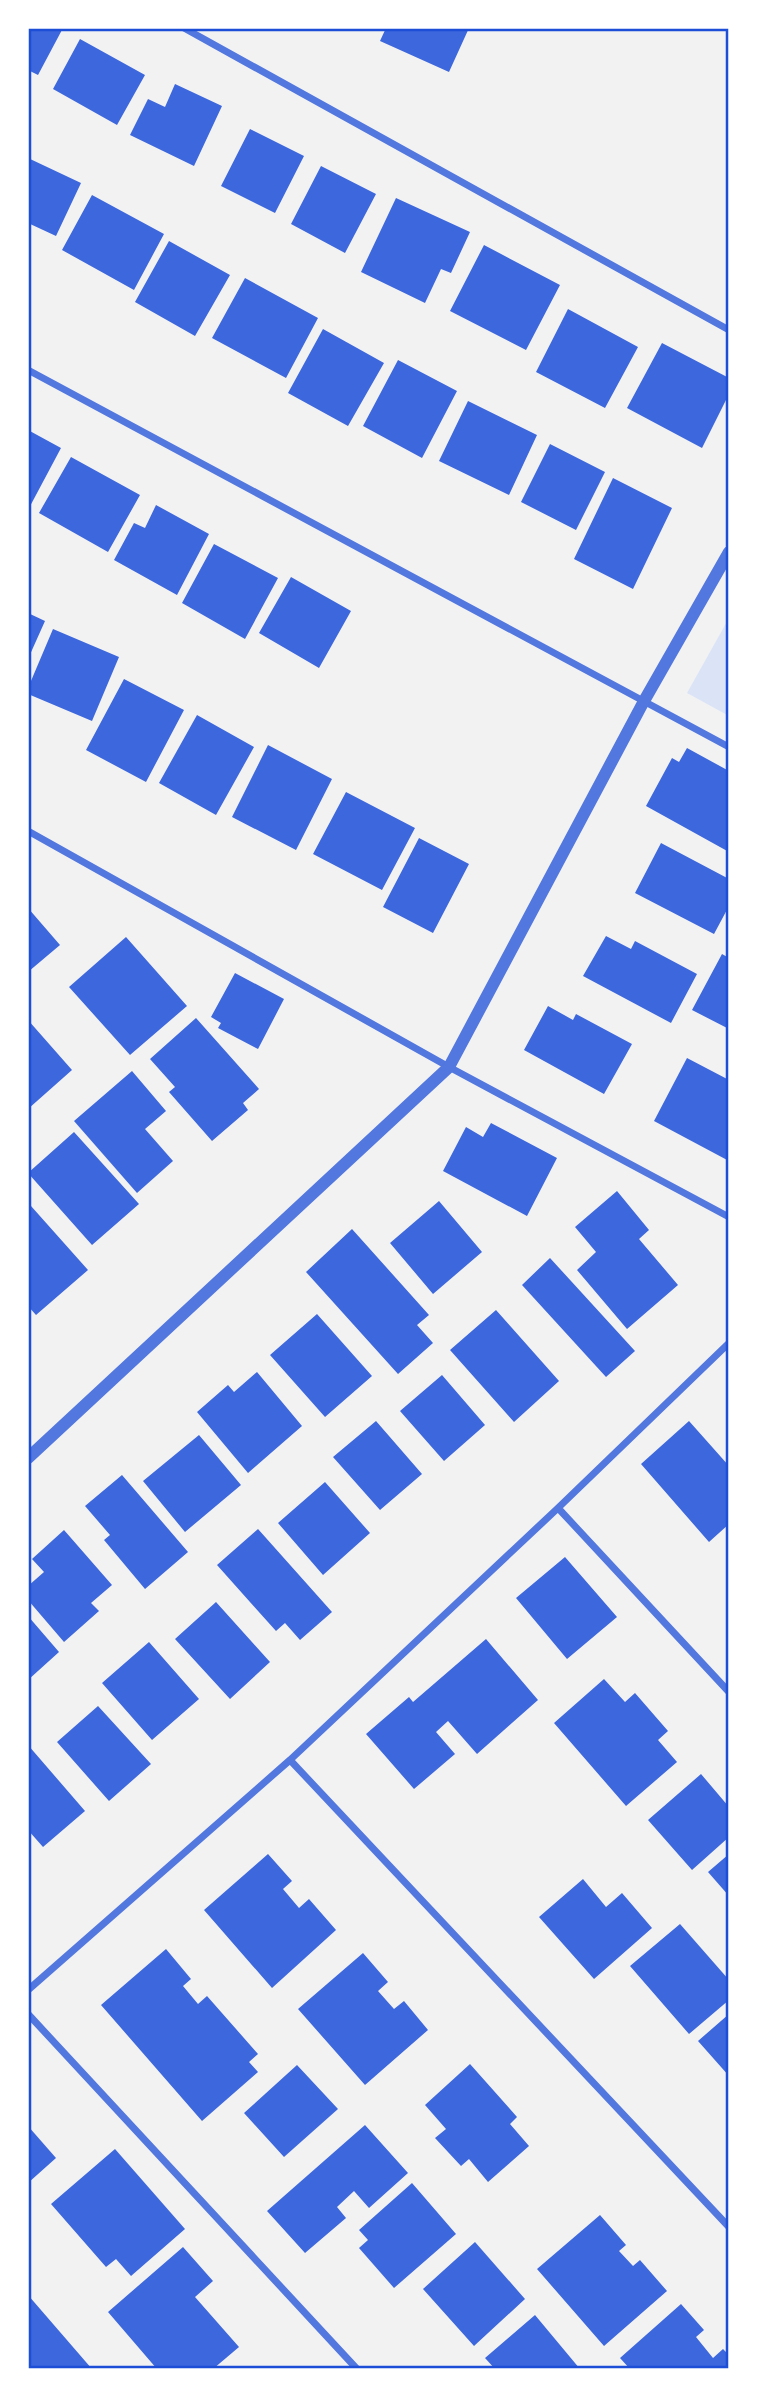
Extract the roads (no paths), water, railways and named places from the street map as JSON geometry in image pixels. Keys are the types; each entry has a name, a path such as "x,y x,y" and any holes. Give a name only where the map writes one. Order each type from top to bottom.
{"street":[{"path":"184,28 729,330"},
{"path":"28,370 729,747"},
{"path":"28,1458 449,1067 644,701 729,552"},
{"path":"28,831 449,1067 729,1217"},
{"path":"28,1990 290,1760 729,1343"},
{"path":"558,1508 729,1692"},
{"path":"290,1760 729,2227"},
{"path":"28,2014 357,2369"}]}
